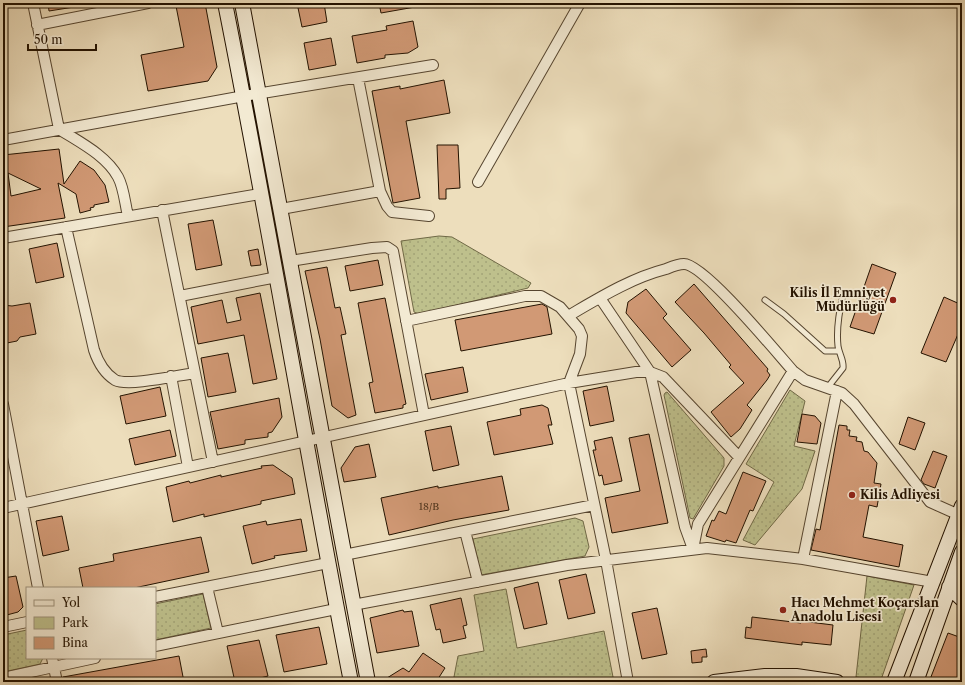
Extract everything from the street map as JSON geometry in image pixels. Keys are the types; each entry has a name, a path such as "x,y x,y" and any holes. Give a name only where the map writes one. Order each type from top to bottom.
{"street":[{"path":"33,3 60,129 98,154 113,169 118,178 128,216"},
{"path":"37,25 148,3"},
{"path":"225,3 244,96 260,194 277,277 336,609 350,678"},
{"path":"242,3 353,605 370,680"},
{"path":"478,182 580,3"},
{"path":"3,140 244,96 433,65"},
{"path":"358,78 380,191 387,206 392,212 429,216"},
{"path":"281,209 380,191"},
{"path":"3,238 260,194"},
{"path":"162,210 213,462"},
{"path":"66,227 94,350 99,364 111,377 121,382 129,383 195,373"},
{"path":"290,261 387,247 393,250 424,415"},
{"path":"568,316 646,274 683,264 690,265 700,272 736,307 793,371 805,380 833,389 854,404 930,502 960,510 894,682"},
{"path":"180,296 277,277"},
{"path":"406,321 526,296 540,296 560,307 579,329 582,336 580,354 568,383 606,560 628,682"},
{"path":"600,298 650,372 685,527 693,549"},
{"path":"693,549 698,524 793,371"},
{"path":"3,508 307,442 323,437 568,383 636,372 650,372 663,378 739,457"},
{"path":"171,376 188,468"},
{"path":"803,559 833,389"},
{"path":"3,404 38,587"},
{"path":"344,556 594,505"},
{"path":"466,531 478,582"},
{"path":"353,605 567,565 707,548 803,559 933,582"},
{"path":"916,682 961,558"},
{"path":"156,597 328,563"},
{"path":"207,587 218,634"},
{"path":"950,587 962,599"},
{"path":"156,646 336,609"},
{"path":"3,627 26,622"},
{"path":"3,678 53,662 84,659"},
{"path":"53,662 56,682"},
{"path":"714,682 765,676 796,676 837,682"}],"lane":[{"path":"833,389 843,368 843,360 839,352 838,318 843,294"},
{"path":"764,300 788,317 825,351 839,352"}],"green space":[{"path":"439,236 452,237 531,283 528,288 419,314 414,312 401,241"},
{"path":"790,390 805,401 794,446 815,451 802,489 755,545 743,540 774,482 746,464"},
{"path":"667,392 724,458 724,466 693,519 690,518 664,395"},
{"path":"575,518 583,521 589,547 585,556 481,575 473,539"},
{"path":"867,576 914,585 882,677 878,680 856,677"},
{"path":"506,589 517,648 604,631 614,682 453,682 458,656 484,651 474,595"},
{"path":"203,594 211,628 156,640 156,604"},
{"path":"26,630 26,659 42,659 40,664 3,672 3,635"}],"building":[{"path":"48,3 74,3 74,7 49,11"},
{"path":"190,3 205,3 217,67 208,81 148,91 141,55 184,47 176,6"},
{"path":"297,3 324,3 327,22 302,27"},
{"path":"379,3 414,3 415,7 381,13"},
{"path":"413,21 418,47 408,53 385,55 385,58 357,63 352,36 387,30 386,26"},
{"path":"331,38 336,65 309,70 304,43"},
{"path":"444,80 450,113 406,121 420,198 393,203 372,91 400,86 400,89"},
{"path":"437,145 458,145 460,188 446,189 446,199 439,199"},
{"path":"59,149 64,184 80,161 94,170 105,185 109,202 94,205 94,207 90,208 91,210 80,213 76,194 58,183 65,218 3,227 3,155","holes":["8,173 41,189 11,196"]},
{"path":"213,220 222,265 196,270 188,224"},
{"path":"57,243 64,277 36,283 29,249"},
{"path":"258,249 261,265 251,266 248,251"},
{"path":"378,260 383,285 350,291 345,266"},
{"path":"872,264 896,273 874,334 850,327"},
{"path":"327,267 335,308 340,307 346,334 341,335 356,415 348,418 332,406 320,339 305,271"},
{"path":"694,284 768,369 767,371 770,375 747,405 752,410 740,429 731,437 711,412 744,383 729,367 731,365 704,333 675,302"},
{"path":"646,289 667,314 663,318 691,350 672,367 626,313 628,302"},
{"path":"260,293 277,379 253,384 244,335 198,344 191,307 222,300 227,323 241,320 236,298"},
{"path":"944,297 962,305 962,325 946,362 921,353"},
{"path":"385,298 406,404 403,405 403,408 375,413 369,383 373,382 358,303"},
{"path":"30,303 36,334 20,337 17,341 7,343 3,323 3,305 12,306"},
{"path":"542,304 547,307 552,334 461,351 455,320"},
{"path":"228,353 236,392 208,397 201,358"},
{"path":"463,367 468,392 431,400 425,374"},
{"path":"607,386 614,421 590,426 583,391"},
{"path":"160,387 166,416 126,424 120,396"},
{"path":"279,398 282,417 272,432 268,433 268,437 245,440 245,444 218,449 210,412"},
{"path":"542,405 548,408 552,425 548,425 553,444 494,455 487,422 521,415 520,409"},
{"path":"802,414 815,416 821,423 817,444 797,442"},
{"path":"908,417 925,423 915,450 899,444"},
{"name":"Kilis Adliyesi","path":"839,425 847,426 847,430 850,430 849,436 857,437 856,441 862,442 864,451 868,452 877,463 874,483 881,484 877,507 869,505 863,537 903,545 899,567 811,550 816,529 820,530"},
{"path":"451,426 459,465 433,471 425,431"},
{"path":"170,430 176,456 135,465 129,439"},
{"path":"649,434 668,523 612,533 605,498 640,491 629,438"},
{"path":"612,437 622,481 604,485 602,475 599,476 593,450 596,450 594,441"},
{"path":"369,444 376,477 344,482 341,468 355,447"},
{"path":"933,451 947,456 935,488 924,484 921,480"},
{"path":"273,465 292,478 295,494 261,501 261,504 204,517 204,514 173,522 166,487 189,481 190,483 221,475 221,477 262,468 261,466"},
{"path":"743,472 766,481 753,511 750,510 736,543 726,540 725,542 706,536 712,520 714,521 719,511 726,514"},
{"path":"502,476 509,510 453,520 389,535 381,498 438,486 438,488"},
{"path":"62,516 69,550 43,556 36,521"},
{"path":"301,519 307,551 274,556 275,558 252,564 243,526 266,521 267,525"},
{"path":"201,537 209,572 139,587 83,587 79,568 114,561 113,554"},
{"path":"586,574 595,613 568,619 559,580"},
{"path":"16,576 23,607 18,612 3,616 3,578"},
{"path":"538,582 547,624 524,629 514,588"},
{"path":"461,598 467,625 463,626 466,638 443,643 440,629 436,630 430,605"},
{"path":"657,608 667,654 642,659 632,613"},
{"path":"403,610 404,612 412,611 419,646 377,653 370,618"},
{"path":"752,617 833,625 831,645 802,642 802,645 745,638 746,627 751,628"},
{"path":"319,627 327,664 284,672 276,635"},
{"path":"948,633 962,638 962,682 929,682"},
{"path":"259,640 268,676 245,682 235,682 227,646"},
{"path":"706,649 707,657 702,657 702,662 692,663 691,651"},
{"path":"423,653 445,668 436,682 393,682 387,678 403,668 409,672"},
{"path":"179,656 184,682 63,682 63,677"}],"place":[{"name":"Kilis İl Emniyet Müdürlüğü","path":"893,300"},
{"name":"Kilis Adliyesi","path":"852,495"},
{"name":"Hacı Mehmet Koçarslan Anadolu Lisesi","path":"783,610"}]}
